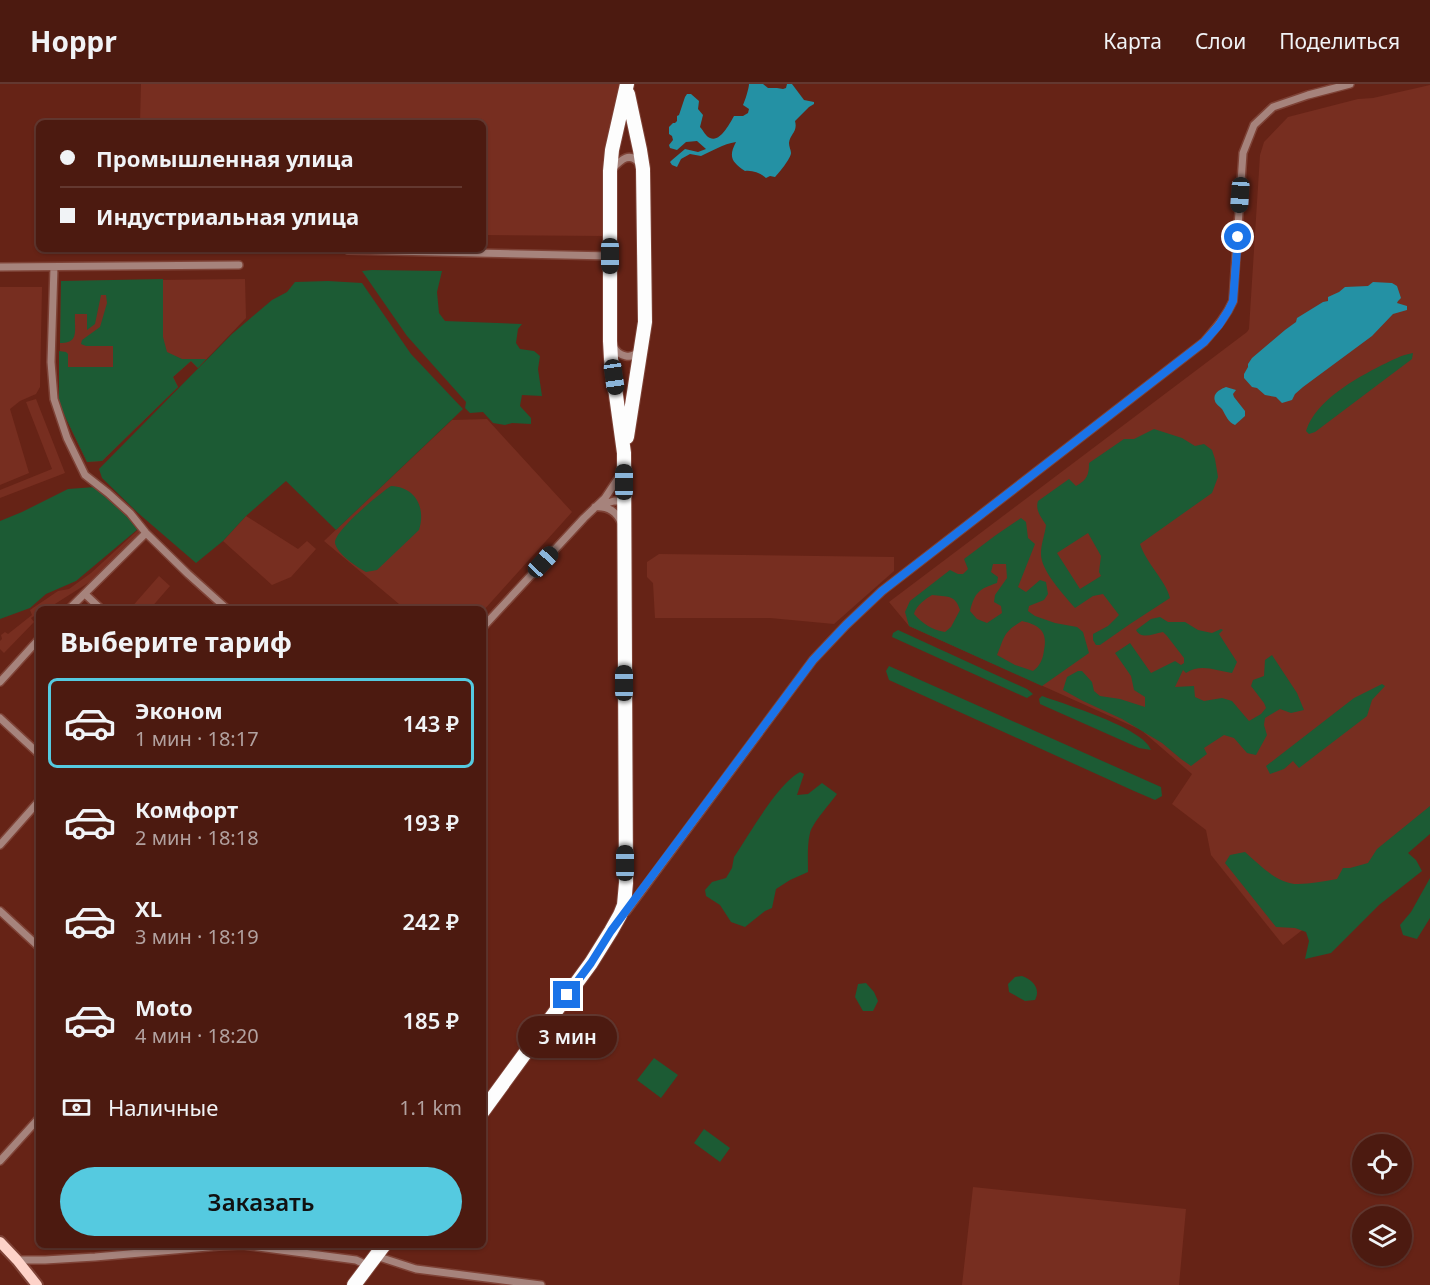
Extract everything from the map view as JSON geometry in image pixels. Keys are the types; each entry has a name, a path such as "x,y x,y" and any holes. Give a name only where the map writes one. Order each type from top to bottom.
{"highway":[{"path":"486,1107 591,963 624,905 626,884 624,458 610,341 610,171 612,150 627,86"},
{"path":"624,458 645,322 643,169 627,86"},
{"path":"354,1285 382,1248"}],"main road":[{"path":"0,1242 37,1285"}],"street":[{"path":"611,931 813,660 846,625 882,591 1204,342 1213,332 1233,301 1243,153 1254,125 1273,107 1350,84"},
{"path":"610,171 622,159 629,157 636,159 643,169"},
{"path":"435,252 610,256"},
{"path":"0,267 239,266"},
{"path":"54,267 51,362 54,399 67,438 85,475 130,513 146,533 224,606"},
{"path":"610,341 621,356 636,354 642,344"},
{"path":"486,624 605,498 620,477 624,458"},
{"path":"595,507 614,501 624,501"},
{"path":"595,507 610,509 616,513 624,530"},
{"path":"72,606 146,533"},
{"path":"85,594 98,606"},
{"path":"0,682 36,642"},
{"path":"0,718 36,751"},
{"path":"0,844 36,804"},
{"path":"1,914 36,944"},
{"path":"0,1161 36,1121"},
{"path":"17,1260 95,1257 188,1248"},
{"path":"266,1248 541,1285"}],"shaded area":[{"path":"141,84 619,84 606,236 486,235 486,120 140,120"},
{"path":"1430,85 1430,831 1283,945 1211,855 1206,830 1172,804 1192,774 1141,730 909,626 889,602 1247,332 1260,155 1264,142 1288,117 1358,99 1373,98"},
{"path":"245,279 246,318 198,368 191,361 173,377 178,387 102,461 87,462 59,404 61,281"},
{"path":"0,287 42,287 40,387 36,394 20,401 10,409 29,473 0,485"},
{"path":"36,399 65,473 0,498 0,490 52,469 26,402"},
{"path":"487,419 572,512 486,608 399,604 324,541 452,420"},
{"path":"246,516 298,549 307,541 316,549 291,577 272,585 223,541"},
{"path":"139,529 144,534 96,578 52,606 36,606 36,615 31,618 34,622 4,653 0,649 1,635 5,632 8,634 32,615 30,610 58,591 69,589 91,573"},
{"path":"659,554 894,557 894,571 834,624 770,618 655,618 653,583 647,577 647,562"},
{"path":"159,576 170,586 153,606 133,606"},
{"path":"973,1187 1186,1209 1179,1285 962,1285"}],"green space":[{"path":"362,271 442,271 437,292 439,313 445,321 522,324 518,329 516,343 520,349 534,351 540,356 538,369 542,396 522,395 520,406 531,418 531,424 493,423 483,412 470,413 465,408 466,402 407,336"},
{"path":"163,279 163,337 167,352 182,359 206,359 198,368 191,361 173,377 178,387 102,461 87,462 59,404 59,351 68,354 68,367 113,367 113,346 81,344 82,340 100,327 107,303 106,295 101,295 95,324 87,330 87,314 75,314 75,335 71,341 60,343 61,281"},
{"path":"295,282 362,283 411,354 463,409 336,530 286,481 246,516 223,541 196,563 138,513 102,478 99,469 232,334 272,300 287,292"},
{"path":"1413,353 1412,359 1315,432 1309,434 1306,431 1311,420 1327,400 1360,377 1401,356"},
{"path":"1154,429 1182,438 1195,446 1204,444 1212,450 1218,477 1212,493 1140,544 1170,598 1100,645 1096,645 1093,634 1108,626 1119,615 1103,594 1093,596 1075,608 1054,582 1042,560 1041,550 1046,525 1037,504 1069,479 1076,486 1080,484 1087,477 1089,463 1124,439 1134,439","holes":["1088,533 1101,556 1099,572 1101,576 1080,589 1057,553"]},
{"path":"391,486 407,490 417,500 421,514 419,530 377,570 366,572 343,556 335,543 349,522"},
{"path":"95,487 134,521 138,529 76,581 46,594 30,608 0,619 0,521 68,489"},
{"path":"1021,518 1026,522 1028,538 1035,544 1018,587 1026,592 1040,580 1046,582 1048,594 1044,600 1029,606 1028,611 1055,623 1077,627 1083,632 1089,653 1042,686 909,626 905,612 910,601 950,570 963,574 968,569 964,559","holes":["993,564 1006,564 1007,578 995,595 994,602 1001,606 1002,613 987,623 977,619 970,611 979,592 997,583 998,577 991,572","932,595 950,597 956,601 960,610 951,627 945,632 936,630 921,621 914,614","1022,621 1041,630 1045,638 1043,656 1033,671 1015,665 997,655 1005,635"]},
{"path":"1160,617 1168,622 1185,622 1198,630 1212,633 1223,630 1219,634 1237,662 1232,673 1209,668 1198,668 1186,673 1183,670 1175,687 1194,686 1195,697 1204,701 1222,698 1232,701 1249,721 1266,708 1251,686 1253,680 1264,676 1265,660 1272,655 1297,693 1304,710 1291,713 1280,709 1265,718 1264,725 1267,735 1256,755 1247,753 1234,738 1224,735 1204,748 1207,754 1191,766 1162,743 1122,719 1063,690 1067,677 1082,671 1092,682 1094,691 1100,696 1120,699 1145,707 1145,697 1134,690 1131,676 1115,653 1130,643 1151,673 1175,661 1181,665 1184,663 1184,658 1163,632 1144,636 1136,630 1151,619"},
{"path":"898,630 1027,689 1033,694 1027,698 892,637 893,633"},
{"path":"889,666 1161,787 1162,796 1155,800 889,680 886,671"},
{"path":"1382,684 1385,686 1372,700 1367,716 1299,768 1293,761 1284,769 1270,774 1266,766 1354,698"},
{"path":"1042,696 1119,725 1134,733 1151,750 1139,748 1040,704 1039,699"},
{"path":"800,772 804,774 797,795 808,794 822,783 837,794 818,818 810,833 808,872 776,889 772,908 745,927 731,922 720,905 706,896 705,890 712,882 726,878 732,868 734,857 764,810 791,778"},
{"path":"1430,806 1430,834 1408,853 1416,860 1422,871 1379,905 1331,953 1305,959 1309,941 1306,932 1295,928 1276,927 1225,863 1230,855 1245,852 1269,873 1283,881 1308,884 1337,879 1343,868 1368,863 1377,849"},
{"path":"1430,878 1430,918 1417,939 1403,935 1400,925 1411,912"},
{"path":"1022,976 1035,985 1037,996 1035,1000 1025,1001 1009,992 1008,984 1015,977"},
{"path":"866,983 878,1001 873,1011 863,1011 855,997 858,984"},
{"path":"654,1058 678,1075 661,1098 637,1080"},
{"path":"704,1129 730,1148 720,1162 694,1143"}],"water":[{"path":"749,84 763,84 768,88 783,89 787,84 792,84 804,100 814,102 795,121 795,128 789,143 790,155 775,177 766,178 756,172 745,171 737,165 732,155 736,142 701,156 690,154 681,159 677,167 672,165 670,162 685,149 698,152 706,149 697,141 686,142 677,150 670,148 669,145 673,140 669,134 669,127 677,121 687,94 691,94 699,101 698,109 703,115 700,127 707,136 714,139 724,132 734,116 743,116 748,113 749,109 743,105"},
{"path":"1373,282 1392,283 1397,286 1401,298 1397,303 1407,306 1407,310 1393,314 1372,336 1303,387 1292,400 1282,403 1276,397 1265,395 1252,387 1244,378 1252,358 1296,322 1297,318 1328,301 1328,297 1345,287 1368,286"},
{"path":"1226,387 1236,390 1234,397 1245,411 1245,416 1235,425 1214,398 1220,390"}],"route":[{"path":"567,995 611,931 813,660 846,625 882,591 1204,342 1219,325 1233,301 1238,237"}]}
